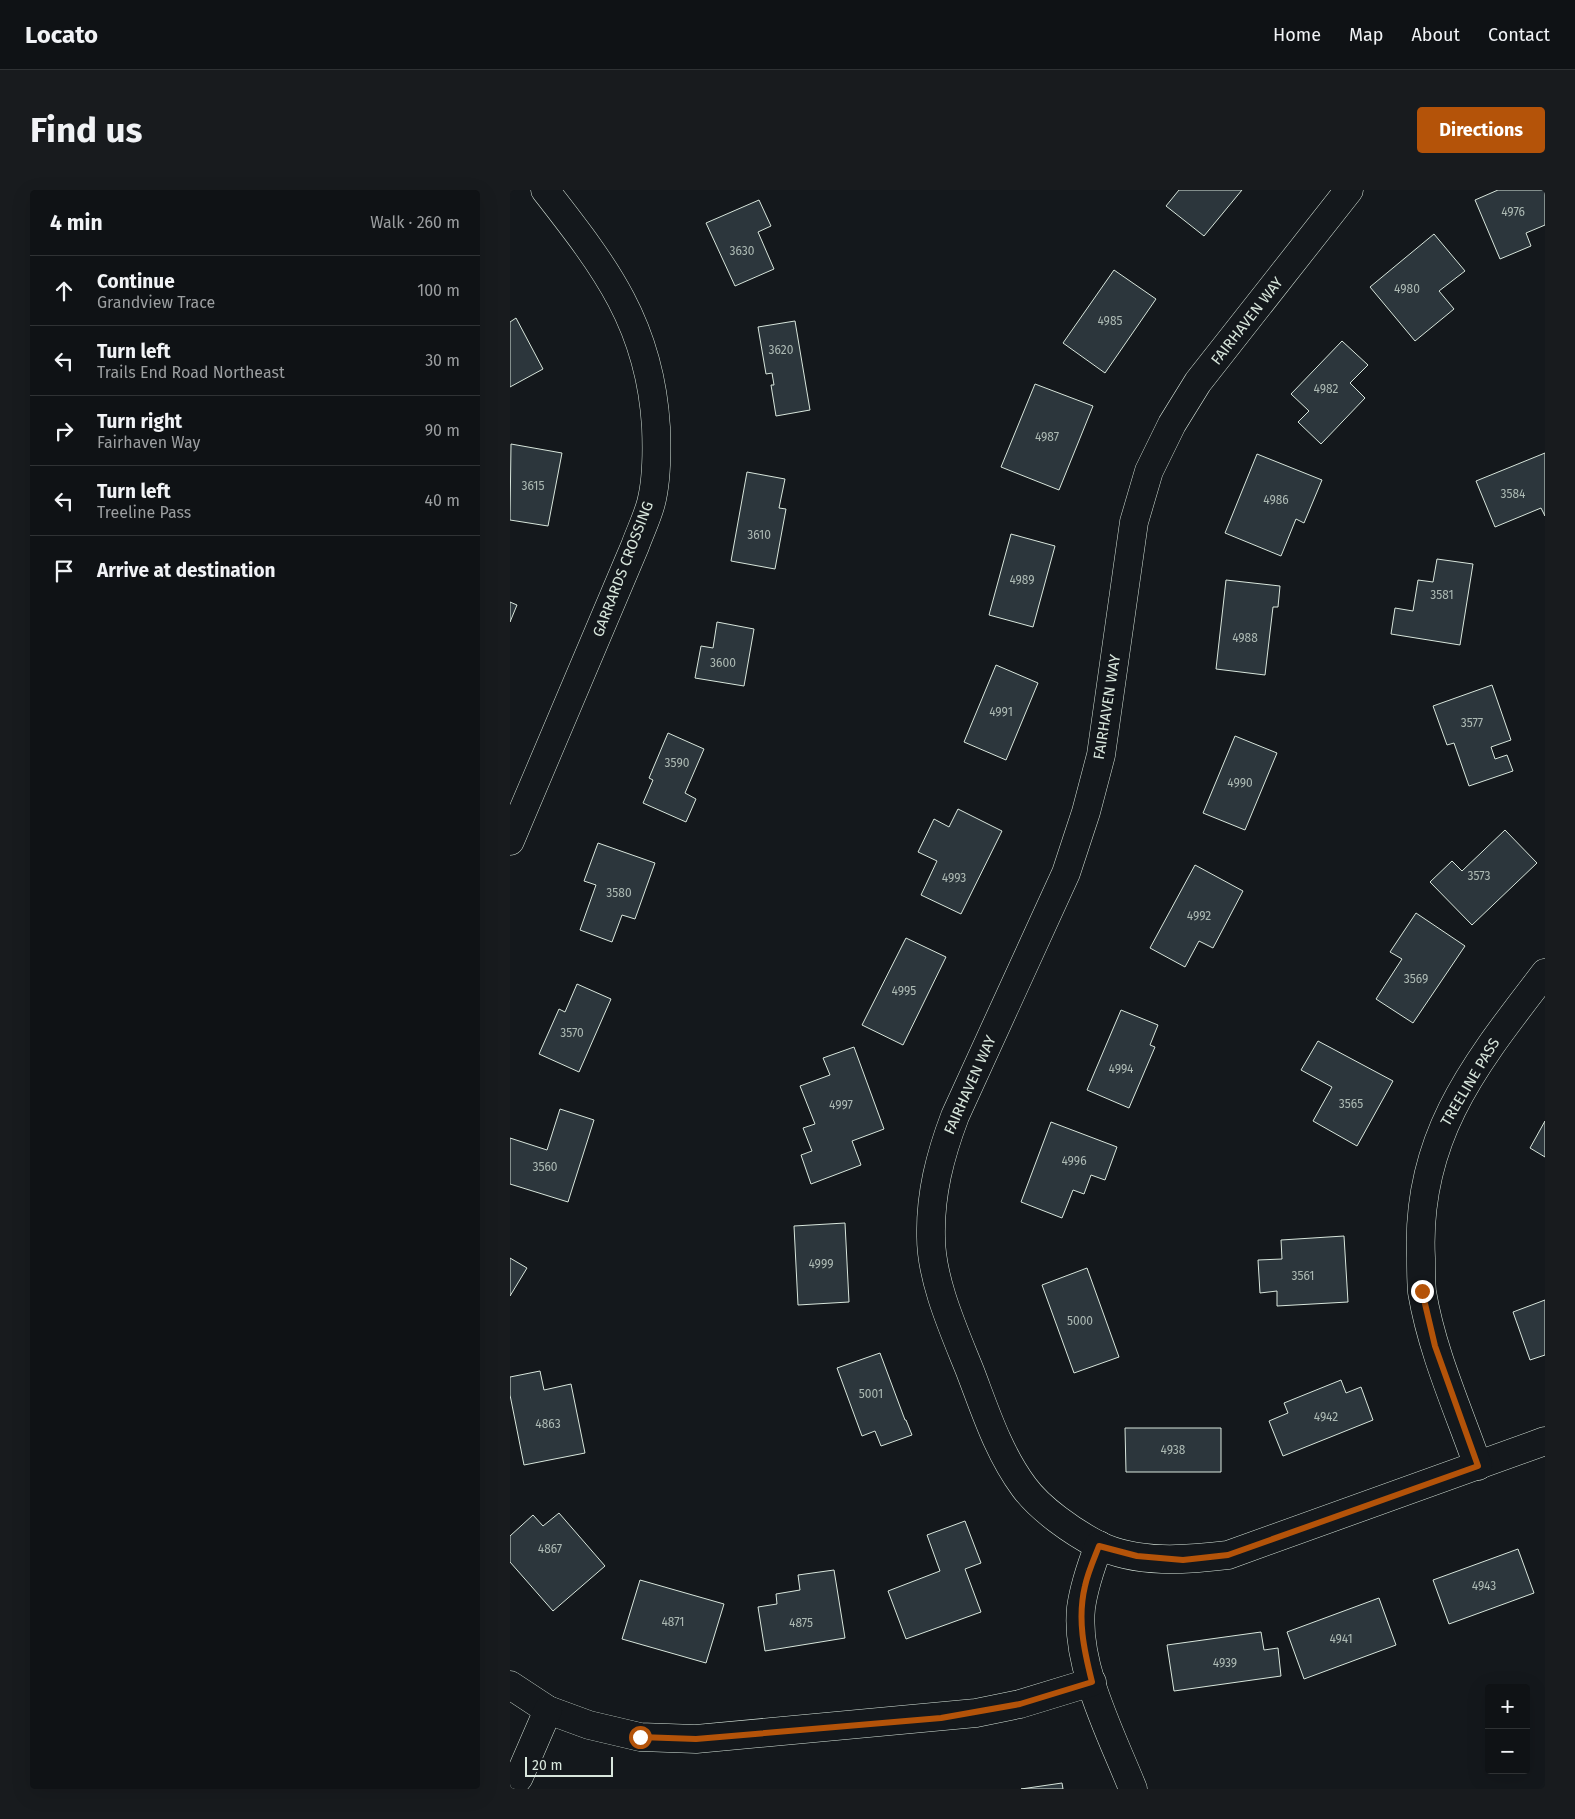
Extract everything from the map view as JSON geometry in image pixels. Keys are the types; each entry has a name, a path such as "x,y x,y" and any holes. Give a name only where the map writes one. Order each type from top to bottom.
{"street":[{"name":"GARRARDS CROSSING","path":"510,841 635,546 651,502 657,450 655,405 648,364 634,324 616,288 592,252 545,190"},
{"name":"FAIRHAVEN WAY","path":"1349,190 1198,382 1172,424 1149,470 1134,522 1101,755 1086,812 1066,873 955,1116 941,1152 932,1196 931,1239 942,1299 998,1443 1024,1488 1059,1521 1099,1546 1137,1556 1183,1560 1228,1555 1545,1441"},
{"name":"TREELINE PASS","path":"1478,1466 1435,1346 1422,1291 1420,1236 1426,1179 1443,1127 1466,1083 1490,1045 1545,973"},
{"path":"1099,1546 1085,1586 1081,1610 1082,1641 1092,1682 1133,1789"},
{"path":"510,1685 548,1710 589,1725 640,1737 696,1739 976,1714 1020,1704 1092,1682"},
{"path":"510,1789 519,1777 548,1710"}],"building":[{"path":"1179,190 1242,190 1204,236 1166,206"},
{"path":"1498,190 1545,190 1545,225 1526,233 1531,246 1500,259 1475,200"},
{"path":"759,200 771,226 758,232 774,269 735,286 706,223"},
{"path":"1434,234 1465,271 1439,291 1454,309 1415,341 1370,287"},
{"path":"1114,270 1156,299 1105,373 1063,343"},
{"path":"516,318 543,369 510,387 510,322"},
{"path":"795,321 810,410 776,416 771,385 774,385 772,373 766,374 758,327"},
{"path":"1342,341 1368,365 1350,383 1365,398 1321,444 1298,422 1309,411 1291,394"},
{"path":"1035,384 1093,406 1059,490 1001,467"},
{"path":"511,444 562,453 548,526 510,520"},
{"path":"1545,453 1545,516 1541,508 1495,527 1476,481"},
{"path":"1257,454 1322,480 1304,523 1296,519 1281,556 1225,533"},
{"path":"747,472 785,479 779,508 786,509 775,569 731,561"},
{"path":"1011,534 1055,546 1033,627 989,615"},
{"path":"1437,559 1473,564 1460,645 1391,634 1395,608 1413,611 1418,580 1433,582"},
{"path":"1226,580 1280,586 1278,607 1273,607 1265,675 1216,669"},
{"path":"510,602 517,605 510,622"},
{"path":"717,622 754,629 744,686 695,678 701,646 713,648"},
{"path":"996,665 1038,683 1006,760 964,742"},
{"path":"1492,685 1511,740 1491,747 1495,759 1507,755 1513,771 1469,786 1454,743 1447,745 1433,706"},
{"path":"668,733 704,749 685,793 696,799 686,822 643,803 653,780 649,778"},
{"path":"1235,736 1277,753 1245,830 1203,813"},
{"path":"958,809 1002,831 961,914 921,895 937,861 918,852 934,819 949,827"},
{"path":"1505,830 1537,863 1472,925 1430,882 1452,861 1462,871"},
{"path":"598,843 655,863 635,919 622,915 612,942 580,930 596,885 584,881"},
{"path":"1195,865 1243,891 1213,948 1199,941 1185,967 1150,948"},
{"path":"1416,913 1465,946 1413,1023 1376,999 1402,959 1390,952"},
{"path":"906,938 946,957 903,1045 862,1025"},
{"path":"577,984 611,999 579,1072 539,1054 559,1009 565,1012"},
{"path":"1121,1010 1158,1025 1150,1045 1155,1047 1129,1108 1087,1090"},
{"path":"1318,1041 1393,1081 1357,1146 1313,1121 1332,1087 1301,1070"},
{"path":"854,1047 884,1129 852,1141 861,1165 811,1184 801,1155 812,1151 803,1128 815,1124 800,1086 830,1075 823,1058"},
{"path":"560,1109 594,1120 568,1202 510,1184 510,1138 547,1150"},
{"path":"1545,1121 1545,1157 1530,1148"},
{"path":"1051,1122 1117,1147 1105,1180 1091,1175 1084,1194 1073,1190 1062,1218 1021,1202"},
{"path":"845,1223 849,1302 798,1305 794,1226"},
{"path":"1344,1236 1348,1302 1277,1306 1277,1291 1260,1293 1258,1260 1282,1259 1281,1240"},
{"path":"510,1258 527,1268 510,1296"},
{"path":"1087,1268 1119,1357 1074,1373 1042,1285"},
{"path":"1545,1300 1545,1355 1530,1360 1513,1312"},
{"path":"880,1353 912,1435 881,1446 875,1431 862,1436 837,1368"},
{"path":"540,1371 544,1390 571,1384 585,1453 524,1465 510,1395 510,1377"},
{"path":"1341,1380 1346,1393 1361,1387 1373,1420 1283,1456 1269,1421 1288,1413 1284,1403"},
{"path":"1125,1428 1221,1428 1221,1472 1126,1472"},
{"path":"559,1513 605,1566 553,1611 510,1562 510,1536 533,1515 543,1526"},
{"path":"965,1521 981,1563 965,1569 981,1612 906,1639 888,1591 940,1571 927,1535"},
{"path":"1518,1549 1534,1593 1449,1624 1433,1580"},
{"path":"834,1570 845,1638 765,1651 758,1607 777,1604 776,1594 800,1590 798,1575"},
{"path":"640,1580 724,1604 706,1663 622,1639"},
{"path":"1379,1598 1396,1645 1304,1679 1287,1632"},
{"path":"1261,1632 1264,1650 1278,1648 1281,1676 1174,1691 1167,1645"},
{"path":"1062,1783 1063,1789 1021,1789"}],"route":[{"path":"640,1737 696,1739 976,1714 1020,1704 1092,1682 1082,1641 1081,1610 1085,1586 1099,1546 1137,1556 1183,1560 1228,1555 1478,1466 1435,1346 1422,1291"}]}
